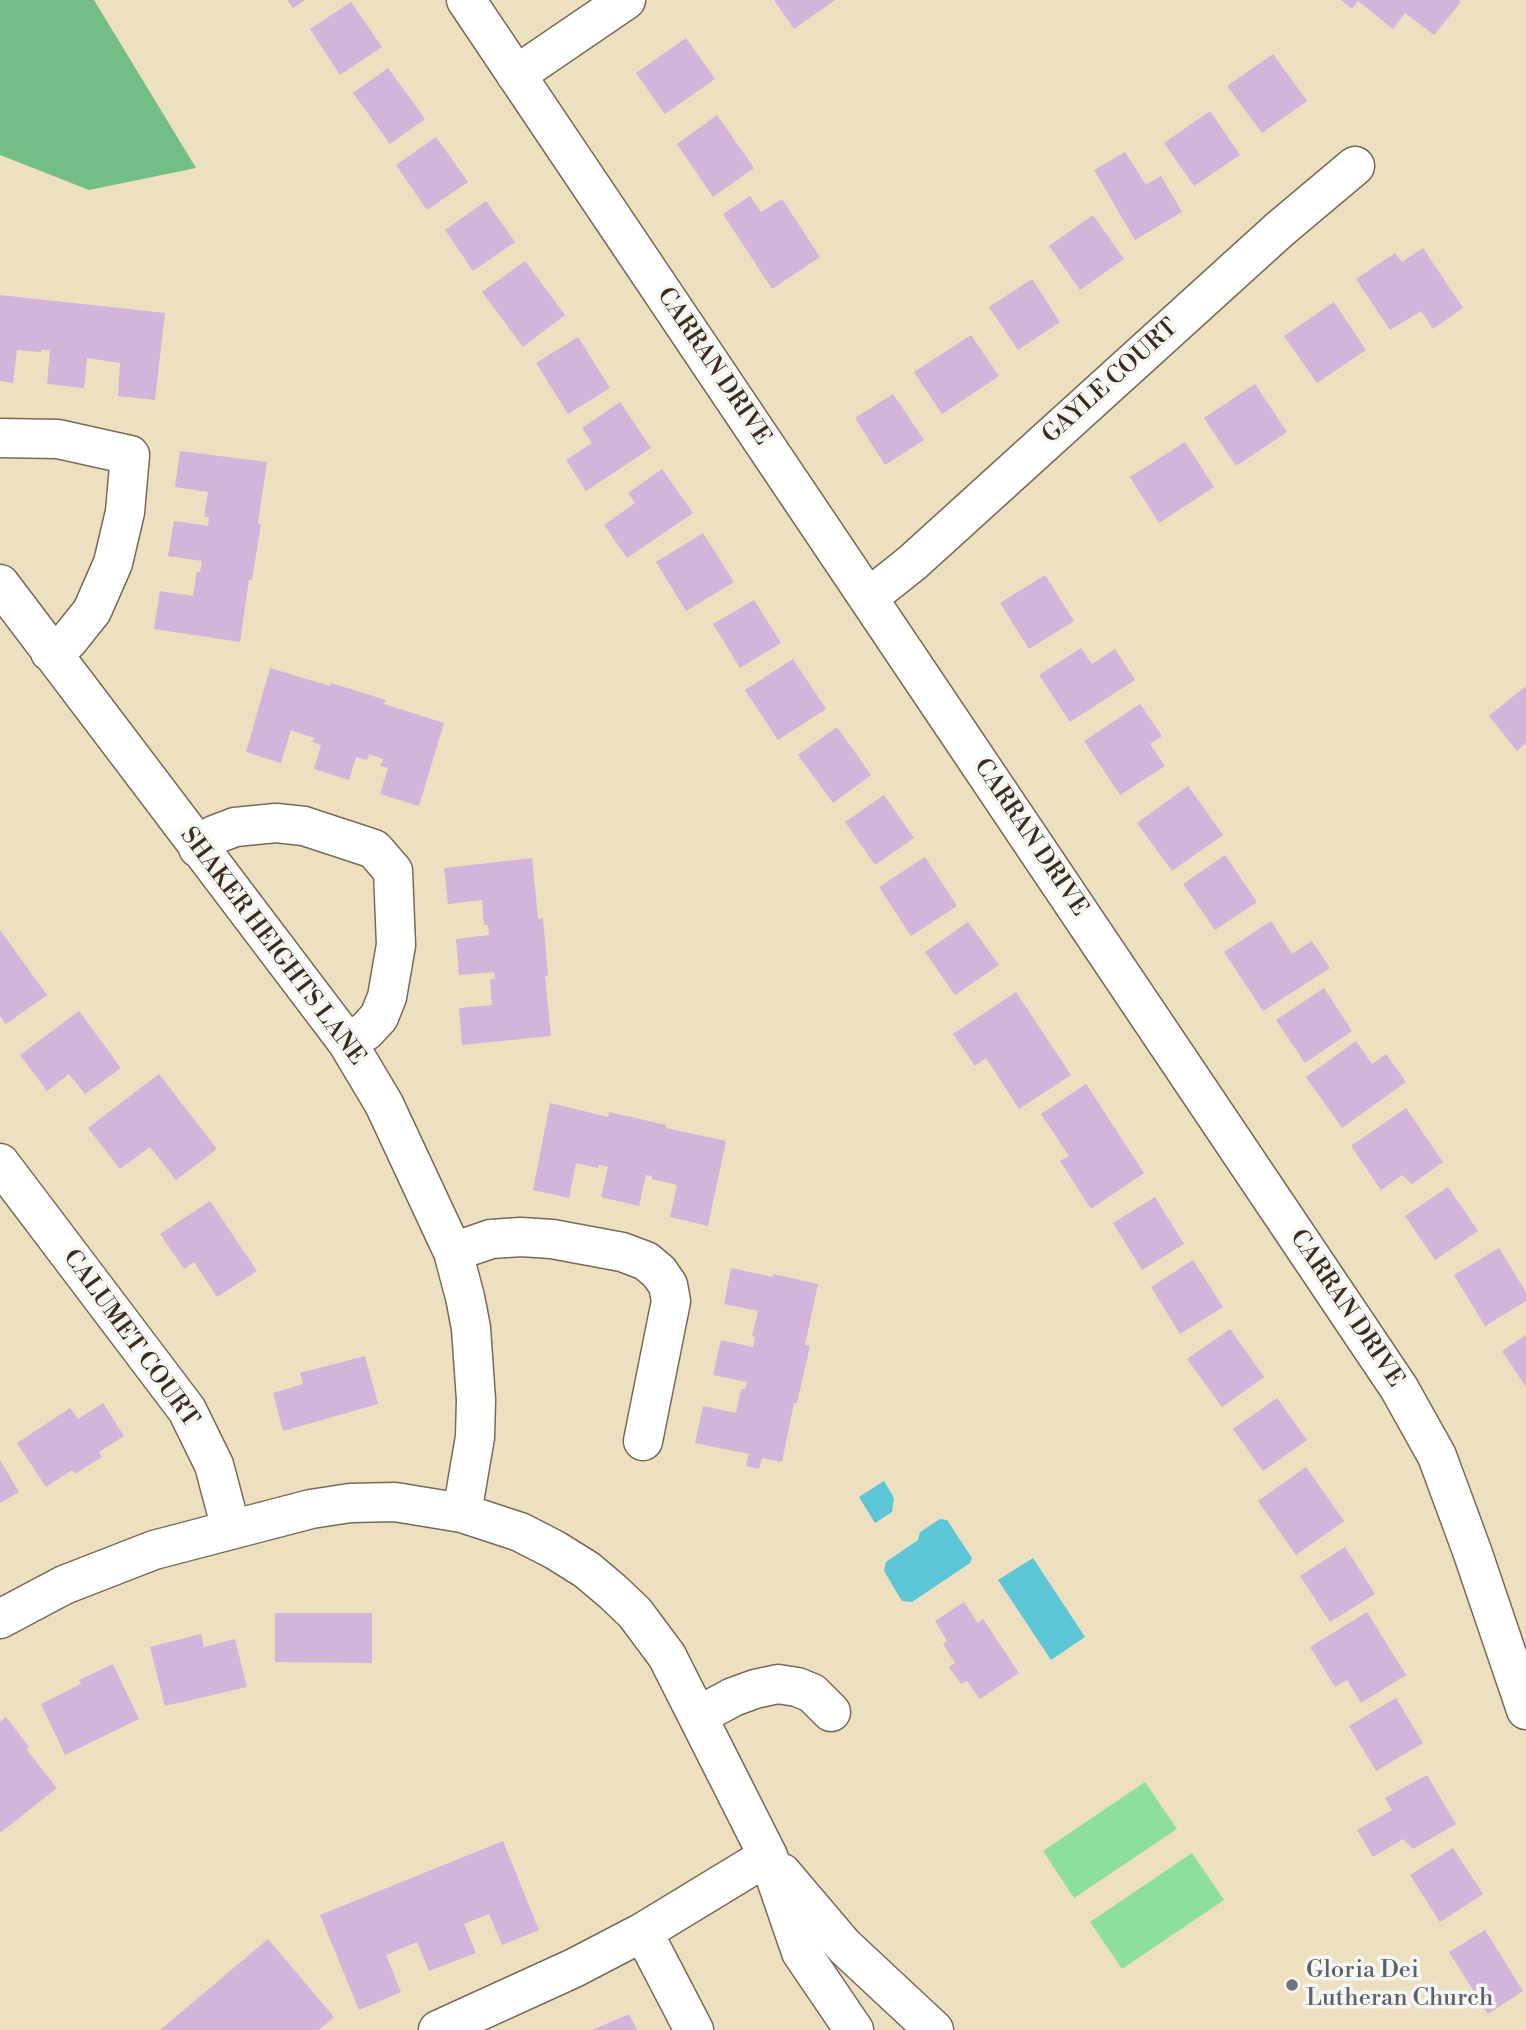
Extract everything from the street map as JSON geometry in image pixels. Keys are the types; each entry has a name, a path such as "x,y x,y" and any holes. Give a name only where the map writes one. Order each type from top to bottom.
{"street":[{"name":"CARRAN DRIVE","path":"466,0 1399,1388 1437,1457 1526,1710"},
{"path":"516,75 626,0"},
{"name":"GAYLE COURT","path":"868,598 912,563 1280,229 1355,166"},
{"path":"0,438 58,439 130,455 125,512 113,563 92,611 68,641 50,652"},
{"name":"SHAKER HEIGHTS LANE","path":"0,584 347,1042 384,1104 453,1252 471,1328 477,1400 475,1437 462,1513"},
{"path":"198,848 214,835 236,827 276,823 304,826 374,849 393,871 396,945 387,997 379,1017 366,1031 347,1042"},
{"name":"CALUMET COURT","path":"0,1163 187,1410 214,1465 231,1529"},
{"path":"453,1252 491,1239 552,1239 622,1252 646,1261 659,1272 668,1285 671,1301 643,1441"},
{"path":"0,1619 64,1585 154,1550 311,1509 350,1503 395,1502 462,1513 520,1532 587,1570 635,1613 667,1656 768,1856 801,1952 854,2030"},
{"path":"698,1716 733,1697 778,1684 812,1693 831,1712"},
{"path":"438,2030 574,1968 643,1932 768,1856"},
{"path":"768,1856 844,1946 934,2030"},
{"path":"643,1932 694,2030"}],"green space":[{"path":"0,0 94,0 196,168 89,190 0,155"},
{"path":"1145,1782 1177,1829 1074,1898 1043,1851"},
{"path":"1192,1853 1224,1900 1122,1969 1090,1922"}],"water":[{"path":"884,1481 894,1498 892,1512 875,1523 859,1497"},
{"path":"940,1519 947,1520 972,1558 970,1563 912,1602 902,1601 884,1571 886,1562 918,1540 920,1532"},
{"path":"1033,1558 1085,1637 1051,1660 998,1580"}],"building":[{"path":"287,0 305,0 293,8"},
{"path":"774,0 835,0 794,29"},
{"path":"1341,0 1461,2 1434,35 1405,13 1393,29 1358,1 1352,9"},
{"path":"351,2 382,47 340,75 310,29"},
{"path":"686,38 715,79 665,114 636,73"},
{"path":"1273,54 1307,101 1262,133 1227,86"},
{"path":"388,68 425,119 390,144 353,93"},
{"path":"1210,111 1240,155 1194,186 1164,143"},
{"path":"717,115 754,168 713,197 677,144"},
{"path":"436,137 468,182 427,210 396,165"},
{"path":"1125,152 1146,185 1161,176 1182,212 1135,240 1094,170"},
{"path":"750,196 761,212 782,199 820,257 772,289 723,214"},
{"path":"486,201 515,242 473,271 445,230"},
{"path":"1093,215 1124,259 1080,290 1049,246"},
{"path":"1423,248 1463,308 1433,329 1421,311 1390,330 1356,279 1395,253 1402,262"},
{"path":"525,261 565,315 523,347 482,292"},
{"path":"1032,279 1060,322 1018,350 989,307"},
{"path":"0,295 165,313 155,400 118,396 120,363 87,358 84,388 47,384 50,350 17,350 13,383 0,381"},
{"path":"1334,302 1366,350 1317,383 1284,336"},
{"path":"971,335 999,376 942,414 914,372"},
{"path":"578,337 610,388 568,414 536,363"},
{"path":"1255,384 1287,432 1236,466 1204,418"},
{"path":"893,394 924,440 885,465 855,418"},
{"path":"620,402 651,448 586,491 566,460 592,443 582,428"},
{"path":"1185,442 1214,487 1159,523 1130,477"},
{"path":"180,451 267,462 258,523 261,524 240,642 154,629 160,591 193,596 197,571 200,572 202,561 168,556 174,521 208,526 209,517 204,517 208,492 175,487"},
{"path":"662,469 693,513 627,558 604,525 635,503 628,493"},
{"path":"703,533 734,582 686,611 656,562"},
{"path":"1045,575 1074,621 1029,649 1000,603"},
{"path":"754,600 781,643 740,668 713,624"},
{"path":"1081,648 1092,664 1115,649 1135,680 1070,722 1039,675"},
{"path":"793,659 826,709 778,740 745,690"},
{"path":"270,668 386,700 384,704 444,723 419,806 380,794 388,768 380,766 383,759 369,754 367,760 356,757 349,780 314,769 321,745 312,742 314,738 291,730 281,763 246,752"},
{"path":"1526,686 1526,743 1517,751 1489,716"},
{"path":"1140,704 1162,736 1150,744 1165,766 1120,795 1084,741"},
{"path":"837,727 871,775 833,803 798,755"},
{"path":"1188,786 1223,835 1172,871 1137,823"},
{"path":"884,795 914,838 875,865 845,822"},
{"path":"1225,855 1257,902 1215,930 1183,884"},
{"path":"925,857 957,906 911,936 879,887"},
{"path":"532,858 538,919 543,918 551,1036 462,1045 459,1008 492,1005 490,979 495,979 494,972 459,975 456,939 489,935 488,925 484,925 482,900 448,904 444,868"},
{"path":"1271,921 1292,954 1312,941 1330,968 1263,1011 1224,952"},
{"path":"968,922 999,965 955,995 925,952"},
{"path":"0,930 47,995 6,1024 0,1016"},
{"path":"1324,988 1352,1031 1305,1063 1276,1020"},
{"path":"1016,992 1071,1075 1019,1109 986,1058 975,1066 953,1034"},
{"path":"79,1011 121,1068 85,1094 69,1074 47,1091 20,1055"},
{"path":"1356,1041 1372,1064 1386,1054 1406,1082 1342,1128 1306,1077"},
{"path":"159,1074 217,1149 176,1180 150,1147 120,1169 88,1128"},
{"path":"1086,1084 1144,1173 1091,1209 1060,1161 1069,1156 1041,1114"},
{"path":"550,1103 608,1117 609,1112 726,1141 708,1226 670,1217 677,1185 652,1179 652,1176 646,1175 639,1206 601,1197 608,1167 599,1165 598,1168 576,1163 569,1198 533,1190"},
{"path":"1406,1108 1443,1162 1412,1184 1402,1175 1381,1190 1351,1146"},
{"path":"1448,1187 1478,1231 1435,1260 1405,1216"},
{"path":"1155,1197 1184,1244 1142,1270 1113,1223"},
{"path":"210,1201 257,1271 217,1297 194,1262 184,1269 160,1234"},
{"path":"1499,1248 1526,1292 1526,1301 1485,1326 1454,1275"},
{"path":"1193,1260 1223,1307 1180,1334 1151,1287"},
{"path":"731,1268 818,1284 805,1345 810,1346 797,1403 794,1403 782,1462 762,1458 759,1469 746,1466 749,1454 695,1443 703,1406 736,1413 741,1389 745,1389 747,1382 713,1375 721,1340 753,1347 755,1337 752,1336 758,1311 724,1304"},
{"path":"1230,1329 1264,1377 1222,1407 1187,1359"},
{"path":"1526,1335 1526,1387 1502,1351"},
{"path":"365,1356 378,1404 283,1431 273,1393 303,1384 300,1373"},
{"path":"1277,1398 1307,1440 1263,1471 1233,1429"},
{"path":"103,1403 124,1436 99,1452 102,1457 75,1474 72,1470 46,1487 17,1443 70,1408 78,1419"},
{"path":"0,1460 19,1492 0,1503"},
{"path":"1306,1467 1344,1521 1296,1555 1258,1501"},
{"path":"1345,1547 1375,1594 1330,1622 1300,1576"},
{"path":"964,1602 978,1623 983,1619 1019,1673 980,1699 967,1681 961,1684 949,1667 955,1663 943,1644 947,1641 935,1621"},
{"path":"1367,1612 1406,1675 1361,1703 1347,1680 1335,1687 1310,1647"},
{"path":"275,1613 372,1613 372,1663 275,1662"},
{"path":"201,1634 204,1647 235,1639 247,1687 165,1706 150,1647"},
{"path":"113,1664 139,1719 65,1755 41,1704 81,1684 79,1680"},
{"path":"1396,1698 1423,1743 1376,1771 1349,1726"},
{"path":"6,1717 29,1747 26,1749 57,1788 0,1833 0,1722"},
{"path":"1427,1775 1456,1824 1413,1849 1403,1839 1373,1857 1357,1830 1392,1810 1385,1798"},
{"path":"503,1841 539,1930 502,1945 489,1914 464,1924 476,1953 429,1971 417,1942 386,1955 401,1992 359,2010 320,1915"},
{"path":"1453,1848 1483,1894 1440,1922 1410,1875"},
{"path":"1485,1930 1523,1991 1488,2014 1449,1952"},
{"path":"268,1939 334,2017 319,2030 160,2030"},
{"path":"629,2014 637,2030 592,2030"}],"place":[{"name":"Gloria Dei Lutheran Church","path":"1292,1985"}]}
